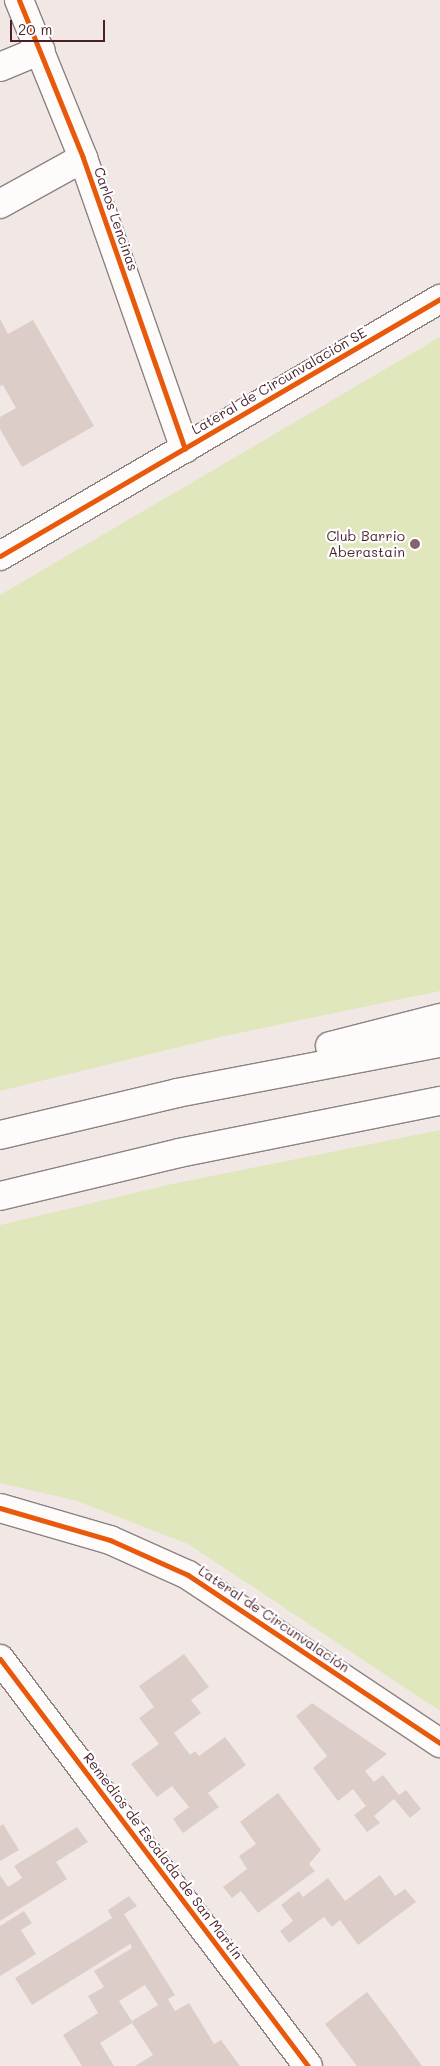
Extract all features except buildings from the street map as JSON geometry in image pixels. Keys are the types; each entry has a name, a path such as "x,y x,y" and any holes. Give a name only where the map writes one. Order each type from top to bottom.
{"main road":[{"name":"Carlos Lencinas","path":"19,0 41,50 83,158 185,449"},
{"path":"0,67 41,50"},
{"path":"0,204 83,158"},
{"name":"Lateral de Circunvalación SE","path":"0,556 440,299"},
{"path":"177,1093 356,1038 440,1018"},
{"path":"0,1135 177,1093 440,1042"},
{"path":"0,1196 189,1151 440,1101"},
{"name":"Lateral de Circunvalación","path":"5,1512 110,1540 196,1579 440,1743"},
{"name":"Remedios de Escalada de San Martín","path":"0,1659 308,2066"}],"green space":[{"path":"440,337 440,991 220,1037 0,1091 0,595"},
{"path":"440,1130 440,1711 188,1544 77,1501 0,1483 0,1225 172,1184"}],"cycle path":[{"path":"19,0 83,158 185,449"},
{"path":"0,556 440,299"},
{"path":"0,1508 110,1540 188,1575 440,1743"},
{"path":"0,1659 308,2066"}],"place":[{"name":"Club Barrio Aberastain","path":"415,544"}]}
